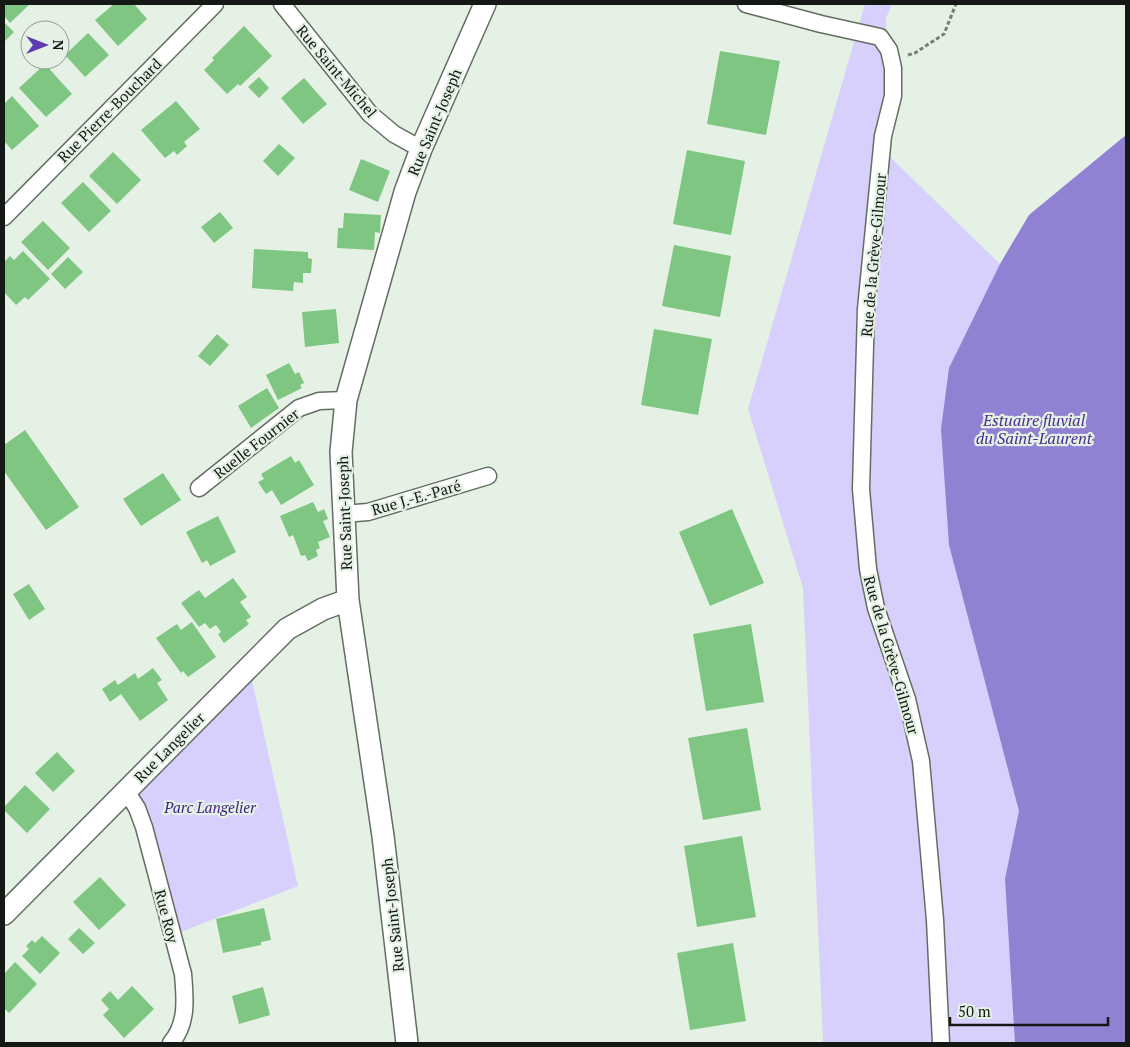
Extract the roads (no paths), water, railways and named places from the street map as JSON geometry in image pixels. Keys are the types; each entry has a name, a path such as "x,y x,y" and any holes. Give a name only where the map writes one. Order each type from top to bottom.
{"street":[{"name":"Rue Pierre-Bouchard","path":"4,217 215,4"},
{"name":"Rue Saint-Michel","path":"282,4 370,114 394,134 421,149"},
{"name":"Rue Saint-Joseph","path":"407,1043 383,836 348,600 341,452 346,400 405,192 421,149 485,4"},
{"name":"Rue de la Grève-Gilmour","path":"746,4 880,37 889,50 891,59 892,96 884,136 866,309 861,489 870,579 876,608 907,700 921,761 935,920 941,1043"},
{"name":"Ruelle Fournier","path":"199,488 300,408 319,401 346,400"},
{"name":"Rue J.-E.-Paré","path":"343,514 368,512 488,476"},
{"name":"Rue Langelier","path":"4,914 287,629 322,608 348,600"},
{"name":"Rue Roy","path":"126,791 137,808 144,827 183,974 185,998 183,1021 171,1043"}],"water":[{"name":"Estuaire fluvial du Saint-Laurent","path":"1126,135 1126,1043 1015,1043 1005,879 1019,811 949,545 941,429 949,368 1000,264 1029,215"}],"park label":[{"name":"Parc Langelier","path":"210,807"}]}
